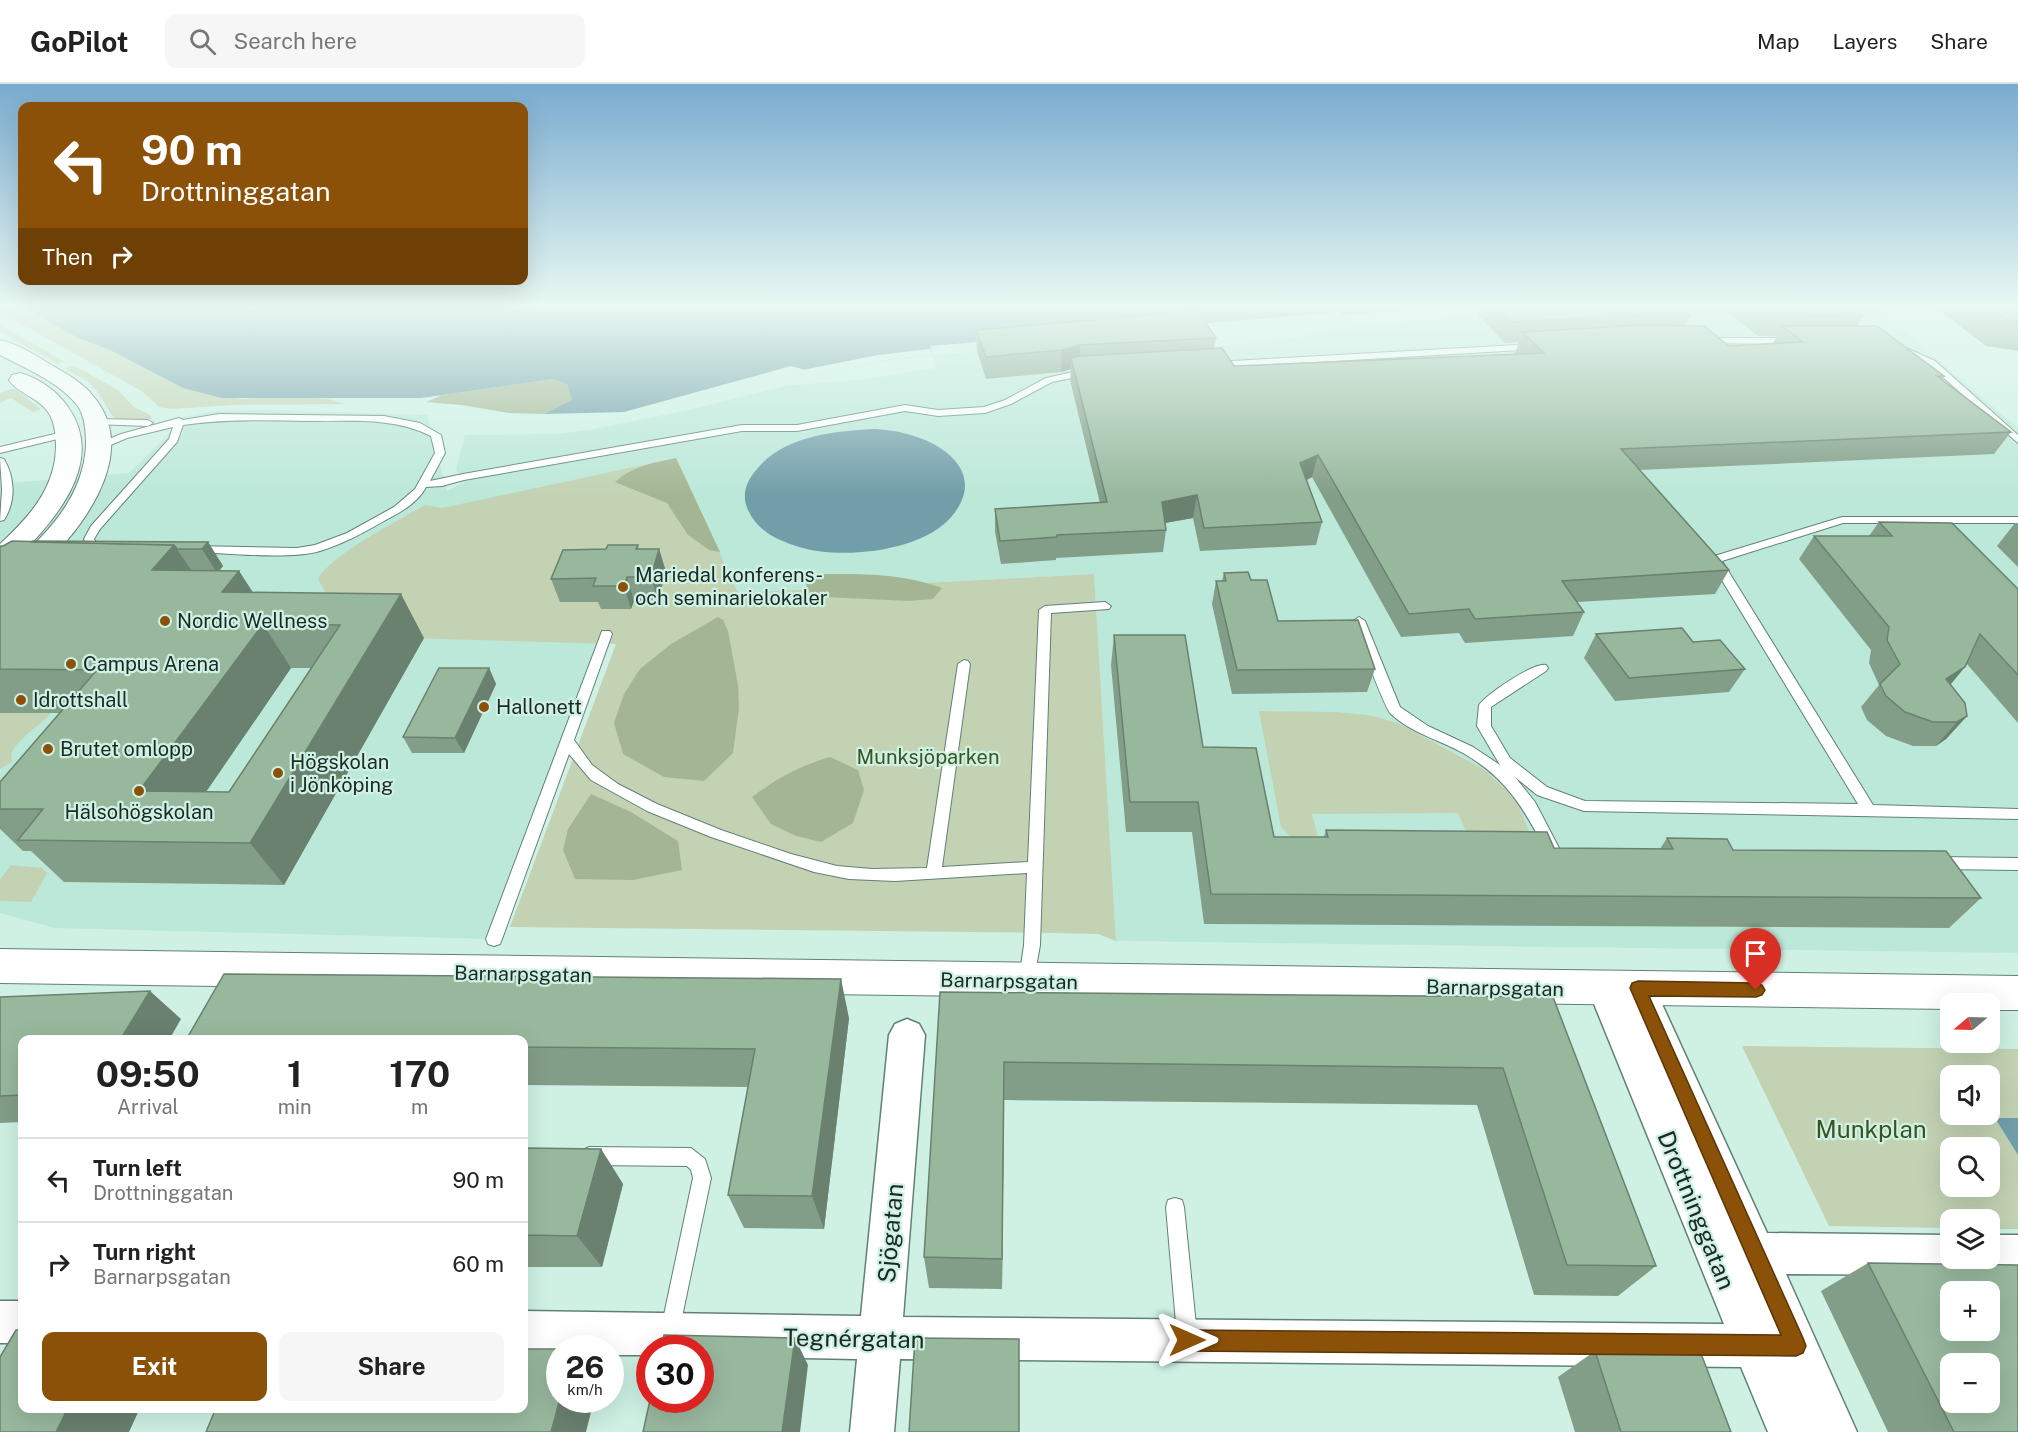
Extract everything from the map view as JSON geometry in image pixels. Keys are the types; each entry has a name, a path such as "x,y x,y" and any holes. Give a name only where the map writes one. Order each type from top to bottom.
{"main road":[{"path":"0,369 40,393 56,406 67,434 66,470 53,501 37,522 0,559"},
{"path":"0,591 77,511 96,474 99,447 96,422 91,408 80,394 38,369"},
{"name":"Barnarpsgatan","path":"0,966 2018,993"}],"street":[{"name":"Drottninggatan","path":"1622,989 1714,1253 1790,1432"},
{"name":"Drottninggatan","path":"1622,989 1755,1253 1835,1432"},
{"name":"Sjögatan","path":"872,1432 907,1035"},
{"path":"1714,1253 1940,1255"},
{"path":"2000,1255 2018,1255"},
{"path":"0,1322 18,1322"},
{"name":"Tegnérgatan","path":"528,1332 880,1338 1796,1346"}],"lane":[{"path":"1939,369 2018,440"},
{"path":"423,484 441,483 463,477 742,428 797,428 905,408 938,413 985,410 1008,402 1049,380 1079,372 1103,371"},
{"path":"96,422 128,424 219,417 384,419 417,425 436,435 440,453 419,491 399,509 351,535 317,548 297,551 188,549"},
{"path":"99,447 133,433 177,422"},
{"path":"119,547 96,546 91,544 89,539 95,528 174,440 177,422"},
{"path":"0,450 67,434"},
{"path":"0,461 3,467 7,500 4,513 0,518"},
{"path":"1869,810 1715,559 1842,520 2018,520"},
{"path":"1027,981 1032,945 1045,610 1105,606"},
{"path":"1359,621 1395,710 1423,729 1467,750 1507,777 1530,806 1549,851"},
{"path":"494,939 606,634"},
{"path":"934,873 964,664"},
{"path":"1542,668 1497,695 1485,705 1484,726 1505,762 1542,791 1584,806 2018,813"},
{"path":"567,741 580,761 595,776 650,806 792,860 848,873 934,873 1035,867"},
{"path":"1924,863 2018,864"},
{"path":"580,1156 691,1157 699,1165 702,1178 670,1334"},
{"path":"1175,1207 1187,1340"}],"shaded area":[{"path":"930,369 1948,369 2018,428 2018,953 1116,941 1094,574 738,593 606,634 494,939 55,928 0,913 0,484 129,473 171,432 176,418 217,411 256,410 427,415 447,491 466,481 456,470 465,435 557,434 594,429 684,411 785,386 867,379"},
{"path":"553,379 567,384 573,400 544,414 509,413 426,402 442,395"},
{"path":"676,458 720,552 709,550 688,535 667,503 615,482 636,469"},
{"path":"812,574 862,574 894,577 942,588 933,599 909,601 825,597 810,592 806,585"},
{"path":"718,617 723,620 728,631 738,685 739,708 733,753 704,781 664,777 623,754 614,723 624,694 640,669 671,644"},
{"path":"830,757 858,770 864,790 853,823 821,842 796,836 771,824 752,797 789,773"},
{"path":"591,794 631,812 678,841 682,870 633,880 575,879 563,850 568,829"}],"green space":[{"path":"66,369 79,369 118,390 134,407 150,415 152,419 126,421 113,417 97,391 87,381"},
{"path":"102,369 146,369 183,388 242,399 285,396 328,399 345,404 232,405 172,409 159,407 143,392"},
{"path":"14,388 41,409 33,412 11,398 0,403 0,393"},
{"name":"Munksjöparken","path":"676,458 738,593 1094,574 1116,941 1098,934 510,927 616,644 338,636 335,595 326,593 318,579 326,569 351,548 425,505 442,508"},
{"path":"1259,711 1336,712 1368,715 1398,723 1483,769 1515,797 1529,831 1526,836 1468,836 1458,813 1312,814 1318,837 1291,837 1281,827"},
{"path":"0,713 51,713 14,748 11,754 12,762 0,769"},
{"path":"11,865 42,868 47,873 31,902 0,901 0,880"},
{"name":"Munkplan","path":"1742,1046 1940,1048 1940,1053 2000,1053 2000,1049 2018,1049 2018,1229 2000,1229 2000,1209 1940,1209 1940,1228 1829,1226"}],"water":[{"path":"146,369 780,369 624,412 544,414 572,400 567,384 553,379 421,398 222,398 183,388"},
{"path":"802,369 842,369 810,375"},
{"path":"876,429 899,432 922,439 936,445 957,463 963,475 965,487 961,501 952,516 939,528 922,538 902,545 880,550 836,553 816,551 784,541 764,530 753,519 745,502 748,483 764,461 777,451 808,438 825,434"},
{"path":"2000,1118 2018,1118 2018,1155 1999,1125"}],"pier":[{"path":"808,369 843,369 807,376 797,371"}],"building":[{"path":"1074,369 1934,369 1944,376 1937,376 2011,432 1621,449 1729,570 1562,581 1584,612 1475,619 1469,609 1409,614 1318,455 1300,463 1322,522 1204,528 1197,495 1162,502 1166,530 1057,535 1057,537 1000,541 995,509 1107,502"},
{"path":"1879,522 1952,523 2018,589 2018,675 1980,634 1965,667 1946,679 1965,703 1967,716 1957,722 1933,722 1905,712 1886,696 1880,684 1900,664 1887,640 1889,627 1814,536 1892,536"},
{"path":"12,541 174,545 152,570 239,571 222,592 401,594 250,843 18,840 43,809 0,809 0,782 97,670 0,669 0,546","holes":["263,624 340,625 229,792 139,791"]},
{"path":"33,541 208,542 202,549 177,549 174,545"},
{"path":"608,545 638,545 636,549 659,549 651,577 627,577 624,586 593,586 596,578 551,579 563,550 606,549"},
{"path":"1248,572 1251,580 1267,580 1278,621 1358,620 1375,669 1237,670 1216,581 1226,581 1224,573"},
{"path":"1682,628 1693,642 1720,640 1745,669 1629,678 1596,634"},
{"path":"1114,635 1185,635 1203,747 1256,748 1274,837 1328,837 1326,830 1547,832 1554,848 1673,849 1667,838 1727,839 1733,850 1946,851 1981,898 1211,894 1198,802 1130,802"},
{"path":"439,668 489,668 455,738 403,737"},
{"path":"224,974 841,979 812,1196 728,1195 755,1049 528,1047 528,1035 189,1035"},
{"path":"150,991 123,1035 18,1035 18,1095 0,1096 0,997"},
{"path":"940,992 1553,997 1656,1266 1567,1265 1503,1068 1423,1067 1004,1062 1002,1259 924,1257"},
{"path":"528,1148 601,1149 577,1236 528,1235"},
{"path":"1868,1263 1940,1264 1940,1269 2000,1269 2000,1265 2018,1265 2018,1432 1954,1432 1944,1413 2000,1413 2000,1353 1940,1353 1940,1404"},
{"path":"18,1330 18,1413 66,1413 56,1432 0,1432 0,1357"},
{"path":"714,1336 795,1338 782,1432 643,1432 647,1413 714,1413"},
{"path":"915,1338 1019,1339 1019,1432 909,1432"},
{"path":"528,1349 546,1349 546,1413 556,1413 551,1432 206,1432 214,1413 528,1413"},
{"path":"1595,1351 1700,1351 1731,1432 1621,1432"}],"place":[{"name":"Mariedal konferens- och seminarielokaler","path":"623,587"},
{"name":"Nordic Wellness","path":"165,621"},
{"name":"Campus Arena","path":"71,664"},
{"name":"Idrottshall","path":"21,700"},
{"name":"Hallonett","path":"484,707"},
{"name":"Brutet omlopp","path":"48,749"},
{"name":"Högskolan i Jönköping","path":"278,773"},
{"name":"Hälsohögskolan","path":"139,791"}],"route":[{"path":"1187,1340 1796,1346 1638,988 1756,990"}]}
